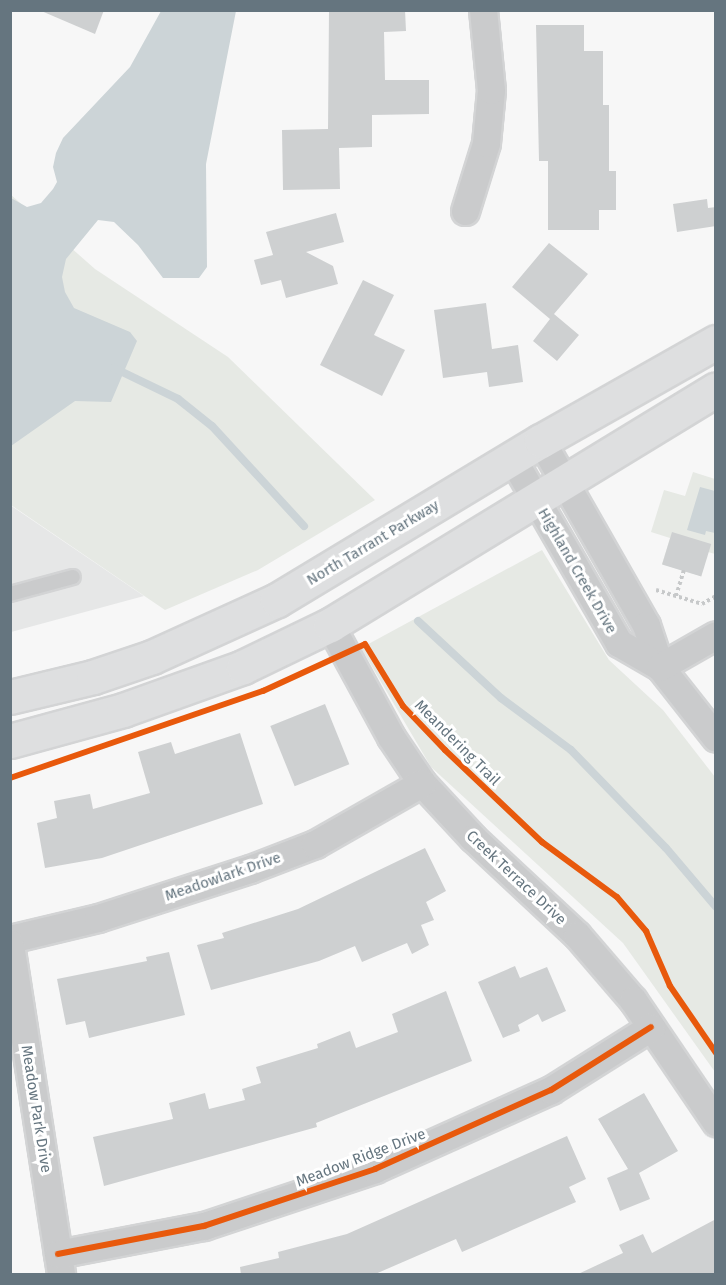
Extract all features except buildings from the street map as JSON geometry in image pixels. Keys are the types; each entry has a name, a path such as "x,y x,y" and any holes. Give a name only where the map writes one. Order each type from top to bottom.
{"main road":[{"name":"North Tarrant Parkway","path":"10,697 93,677 219,628 350,559 512,458 716,342"},
{"path":"10,741 123,710 243,667 330,625 716,389"}],"street":[{"path":"465,211 482,165 491,90 483,10"},
{"name":"Highland Creek Drive","path":"541,441 646,625 660,667 716,738"},
{"name":"Highland Creek Drive","path":"512,458 620,644 660,667"},
{"name":"Creek Terrace Drive","path":"330,625 386,728 422,783 473,838 577,935 633,1000 716,1122"},
{"path":"660,667 716,635"},
{"name":"Meadowlark Drive","path":"10,939 98,918 250,869 315,844 422,783"},
{"name":"Meadow Park Drive","path":"10,944 60,1264"},
{"name":"Meadow Ridge Drive","path":"60,1264 204,1226 375,1168 551,1089 651,1027"}],"lane":[{"path":"10,594 73,577"}],"path":[{"path":"676,596 684,570"},
{"path":"648,580 654,590 702,604 716,596"}],"shaded area":[{"path":"161,11 236,11 206,164 207,267 199,278 163,278 138,245 114,222 98,220 66,259 62,277 65,292 74,308 130,332 137,341 111,402 75,401 11,446 11,198 27,207 41,203 53,189 57,182 53,167 63,138 130,67"},
{"path":"10,194 95,269 228,357 375,500 258,570 165,610 11,505"},
{"path":"693,472 715,479 715,554 708,552 701,576 662,564 670,538 651,532 664,490 685,496"},
{"path":"700,487 715,491 715,533 706,531 705,535 687,530"},
{"path":"10,505 144,596 11,632"},
{"path":"542,550 609,660 663,710 715,777 715,1072 623,943 431,767 361,648"}],"waterway":[{"path":"114,368 178,399 212,426 304,526"},
{"path":"418,621 501,698 571,750 666,848 716,907"}],"cycle path":[{"name":"Meandering Trail","path":"10,778 263,691 365,644 403,706 445,750 542,842 617,897 646,931 670,986 716,1053"},
{"path":"58,1254 204,1226 375,1169 551,1090 651,1027"}]}
